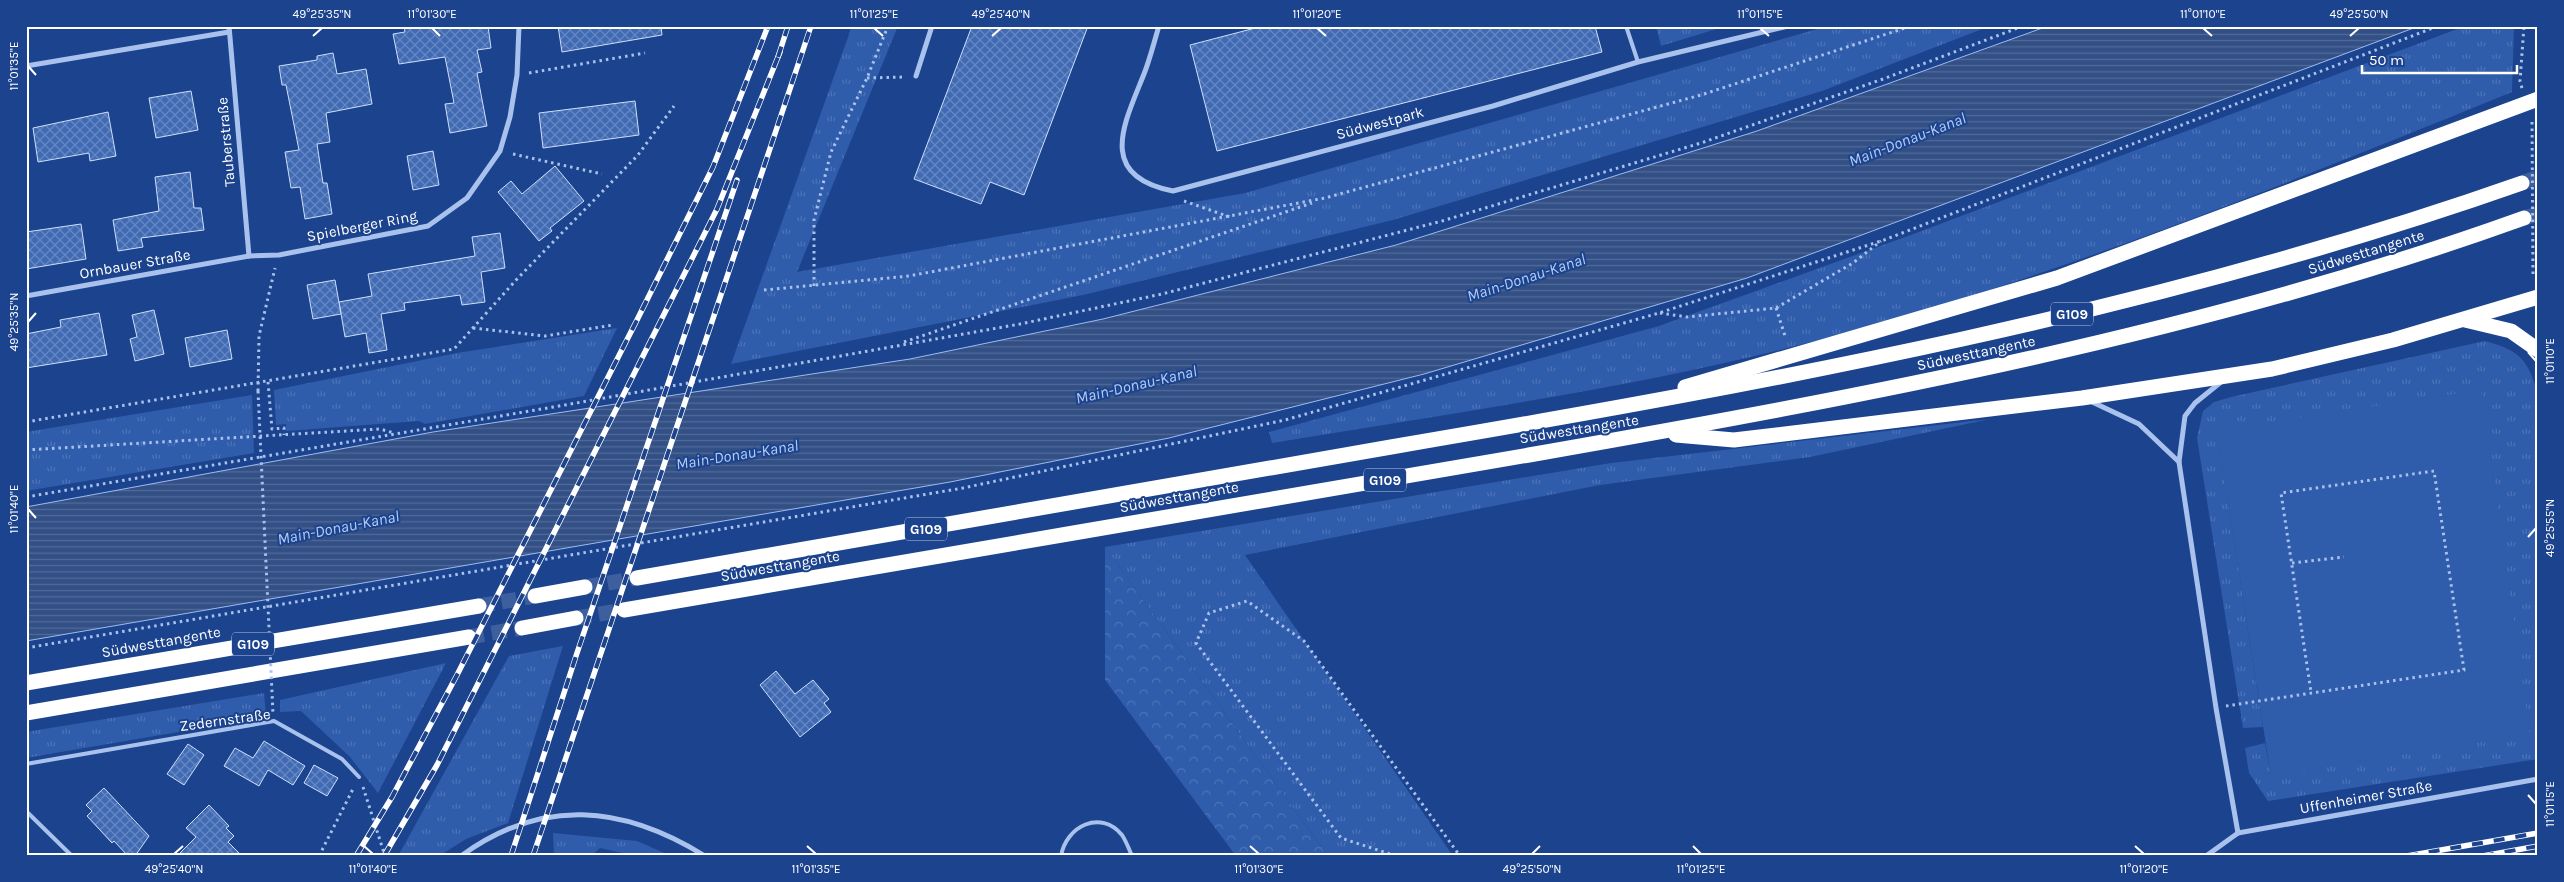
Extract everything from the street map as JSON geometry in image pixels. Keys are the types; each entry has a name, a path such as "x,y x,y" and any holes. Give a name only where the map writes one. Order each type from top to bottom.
{"highway":[{"path":"1612,410 1791,355 2057,278 2538,99"},
{"name":"Südwesttangente","path":"637,578 1612,410 1946,343 2180,288 2315,250 2522,183"},
{"name":"Südwesttangente","path":"624,610 1657,434 1962,374 2186,322 2332,281 2524,218"},
{"path":"1657,434 1734,440 2082,398 2228,376 2326,356 2464,320 2538,297"},
{"path":"2464,320 2511,331 2538,350"},
{"path":"535,596 585,587"},
{"name":"Südwesttangente","path":"26,683 479,606"},
{"path":"522,628 576,618"},
{"name":"G109","path":"26,713 469,637"}],"street":[{"name":"Spielberger Ring","path":"249,256 278,255 428,226 467,198 500,151 510,117 516,75 519,26"},
{"path":"916,76 932,26"},
{"name":"Südwestpark","path":"1159,26 1145,73 1126,116 1122,141 1123,158 1133,172 1155,187 1173,191 1474,111 1638,62 1788,26"},
{"path":"26,66 229,29"},
{"name":"Tauberstraße","path":"229,29 249,256"},
{"name":"Ornbauer Straße","path":"26,296 249,256"},
{"path":"2228,376 2205,394 2185,416 2179,462 2216,708 2238,833"},
{"path":"2082,398 2139,424 2179,462"},
{"name":"Uffenheimer Straße","path":"2206,856 2238,833 2538,779"},
{"path":"461,856 476,845 518,824 548,816 576,812 623,820 677,838 705,856"}],"lane":[{"path":"1626,26 1638,62"},
{"name":"Zedernstraße","path":"26,764 274,721 342,759 359,777"},
{"path":"26,810 72,856"},
{"path":"1061,856 1063,844 1074,829 1088,823 1108,825 1121,834 1132,856"}],"path":[{"path":"814,286 814,220 831,152 867,78 888,26"},
{"path":"1895,32 1896,26"},
{"path":"895,345 1325,198 1701,95 1911,26"},
{"path":"26,497 565,405 1020,324 1162,294 1442,221 1701,143 1883,79 2024,26"},
{"path":"26,648 963,488 1285,420 1659,313 1884,240 2438,26"},
{"path":"2521,64 2524,26"},
{"path":"516,75 645,53"},
{"path":"867,78 916,76"},
{"path":"26,422 259,384 454,349 638,155 674,106"},
{"path":"2532,122 2533,276"},
{"path":"500,151 602,174"},
{"path":"764,290 909,276 1325,198"},
{"path":"1183,201 1230,217"},
{"path":"1659,313 1687,317 1776,308 1853,263 1884,240"},
{"path":"273,714 258,391 259,336 278,255"},
{"path":"1776,308 1791,355"},
{"path":"473,328 545,336 613,325"},
{"path":"268,382 272,429 284,428 284,435"},
{"path":"26,450 380,429 394,433"},
{"path":"2216,708 2464,670 2434,471 2281,493 2311,692"},
{"path":"2292,563 2344,557"},
{"path":"1396,856 1341,838 1196,643 1209,613 1247,601 1304,641 1460,856"},
{"path":"319,856 359,777"},
{"path":"359,777 370,804 385,856"}],"green space":[{"path":"852,26 898,26 797,272 1245,193 1828,26 1990,26 1822,91 1393,220 1083,295 731,364"},
{"path":"1656,26 1726,26 1661,46"},
{"path":"2465,26 2514,26 2512,92 2267,190 2103,251 1936,307 1781,350 1564,395 1272,443 1269,432 1659,326 1919,232"},
{"path":"617,328 584,396 425,424 419,421 286,431 286,424 276,425 274,390 457,353"},
{"path":"2485,341 2514,352 2526,364 2538,394 2538,759 2268,801 2249,773 2245,748 2265,743 2271,776 2217,430 2263,727 2243,728 2197,438 2203,411 2214,402 2231,397"},
{"path":"2481,390 2530,734 2271,776 2217,430"},
{"path":"252,395 254,453 26,491 26,432"},
{"path":"1990,419 1810,457 1600,485 1245,555 1453,856 1328,856 1105,547 1611,463"},
{"path":"1105,547 1328,856 1236,856 1105,680"},
{"path":"563,646 508,823 466,839 439,856 398,856 509,656"},
{"path":"446,663 378,793 350,757 301,711 280,712 280,700"},
{"path":"264,693 266,717 26,758 26,732"},
{"path":"553,833 637,841 671,856 635,856 600,848 591,856 554,856"}],"water":[{"name":"Main-Donau-Kanal","path":"2048,26 2419,26 1747,278 1424,374 1169,438 950,482 26,641 26,507 433,432 910,359 1103,319 1396,245 1757,131"}],"building":[{"path":"404,26 488,26 491,48 477,50 482,72 477,73 487,126 450,133 445,104 454,103 445,57 399,64 393,34 405,32"},
{"path":"558,26 661,26 662,35 562,52"},
{"path":"972,26 1088,26 1024,195 990,182 981,204 914,179"},
{"path":"1263,26 1595,26 1602,52 1217,151 1190,45"},
{"path":"333,53 337,74 366,69 372,104 326,113 330,142 317,144 323,183 327,183 332,214 305,219 300,187 291,188 285,152 299,150 286,85 282,85 279,66 317,60 317,56"},
{"path":"191,91 198,130 156,138 149,98"},
{"path":"635,101 639,135 543,148 539,113"},
{"path":"108,112 116,156 90,161 89,153 38,162 33,128"},
{"path":"433,151 439,185 413,190 407,156"},
{"path":"555,166 584,201 550,228 552,231 539,241 498,192 511,181 522,194"},
{"path":"190,172 194,208 201,208 204,230 141,238 143,247 118,251 113,220 159,211 155,177"},
{"path":"81,224 86,259 26,269 26,232"},
{"path":"500,233 505,268 481,272 485,302 462,305 460,295 404,303 405,310 381,314 387,350 369,353 366,333 345,337 339,302 372,296 368,274 475,256 472,237"},
{"path":"335,280 341,314 313,319 307,285"},
{"path":"154,310 164,354 135,361 130,339 137,337 132,315"},
{"path":"99,313 107,355 26,368 26,334 61,327 60,320"},
{"path":"227,330 232,359 190,367 185,338"},
{"path":"776,671 795,694 813,680 829,699 824,703 831,712 800,737 760,685"},
{"path":"264,741 305,766 293,785 268,770 259,786 224,766 235,748 253,758"},
{"path":"188,744 204,755 184,785 167,774"},
{"path":"314,765 338,778 327,796 304,783"},
{"path":"104,788 149,836 135,856 128,856 114,841 112,843 87,816 92,811 86,805"},
{"path":"209,805 229,826 226,828 234,836 228,842 242,856 177,856 196,837 186,828"}],"tunnel":[{"path":"2522,183 2538,177"},
{"path":"2524,218 2538,214"},
{"path":"585,587 637,578"},
{"path":"479,606 535,596"},
{"path":"576,618 624,610"},
{"path":"469,637 522,628"}],"railway":[{"path":"356,856 392,797 457,675 713,167 768,26"},
{"path":"778,57 788,26"},
{"path":"533,856 811,26"},
{"path":"384,856 437,765 717,209 780,52"},
{"path":"511,856 577,653 737,180"},
{"path":"2407,856 2538,833"},
{"path":"2483,856 2538,846"}]}
